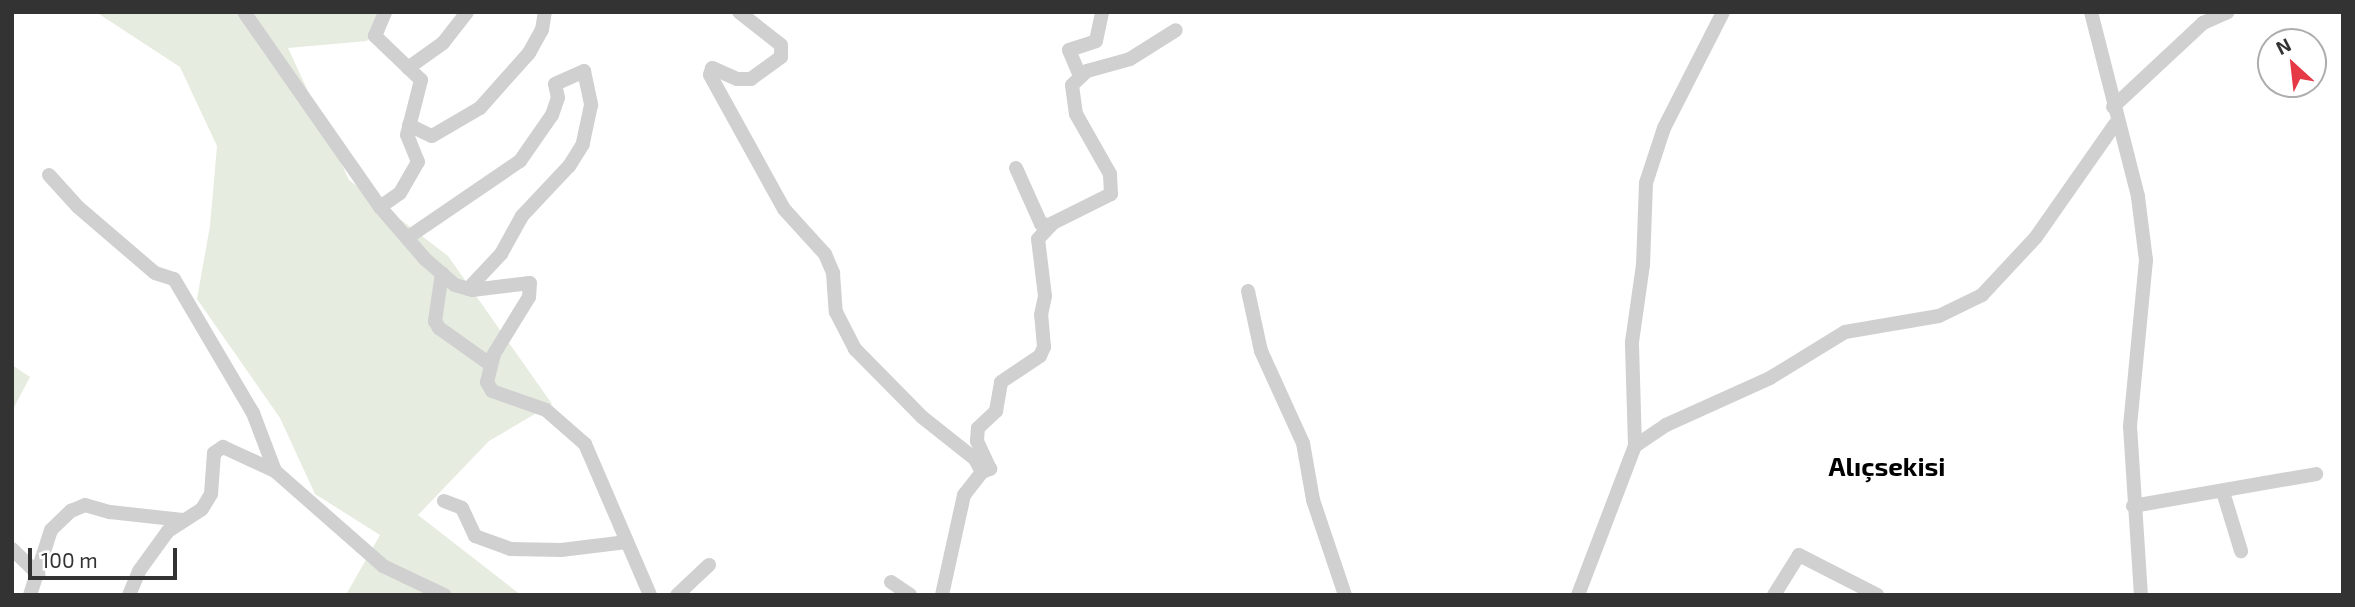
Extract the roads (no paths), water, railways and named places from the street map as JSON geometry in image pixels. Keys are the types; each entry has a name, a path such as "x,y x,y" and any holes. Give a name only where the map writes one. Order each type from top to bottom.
{"street":[{"path":"244,12 380,207 407,239 442,273 468,289 526,282 533,286 491,365 487,382 492,391 546,410 585,444 650,595"},
{"path":"380,207 400,193 418,162 407,135 421,80 375,36 385,12"},
{"path":"408,68 443,43 467,12"},
{"path":"409,125 432,136 480,108 529,53 542,30 545,12"},
{"path":"739,12 780,45 780,57 751,79 737,79 712,68 710,75 783,209 825,254 832,273 836,312 855,349 922,417 975,459 982,472"},
{"path":"1080,76 1069,50 1093,46 1102,26 1102,12"},
{"path":"1578,595 1635,446 1632,342 1643,265 1646,183 1664,128 1723,12"},
{"path":"2091,12 2105,58 2115,124 2138,197 2146,260 2130,426 2133,506 2141,595"},
{"path":"2113,107 2203,23 2228,12"},
{"path":"942,595 964,495 982,472 989,471 989,464 976,435 981,422 999,406 999,386 1010,373 1043,351 1045,296 1038,239 1051,225 1111,194 1110,174 1072,103 1072,85 1080,76 1130,59 1176,30"},
{"path":"407,239 520,161 552,116 558,98 555,84 584,71 592,105 583,144 569,166 522,216 501,254 468,289"},
{"path":"1635,446 1665,425 1770,378 1845,332 1939,316 1982,295 2036,237 2115,124"},
{"path":"1016,168 1041,224 1051,225"},
{"path":"49,175 78,207 155,273 174,278 253,413 275,471"},
{"path":"442,273 435,321 439,328 491,365"},
{"path":"1248,291 1261,351 1303,443 1313,500 1345,595"},
{"path":"129,595 139,571 168,531 207,501 218,450 229,448 275,471 383,566 444,595"},
{"path":"2133,506 2316,474"},
{"path":"2223,492 2241,551"},
{"path":"444,501 462,509 475,536 510,549 561,550 628,542"},
{"path":"30,595 39,575 51,530 71,511 85,505 110,512 185,520"},
{"path":"12,550 39,575"},
{"path":"1774,595 1799,555 1877,595"},
{"path":"677,595 709,565"},
{"path":"891,582 911,595"}],"district":[{"name":"Alıçsekisi","path":"1887,466"}]}
